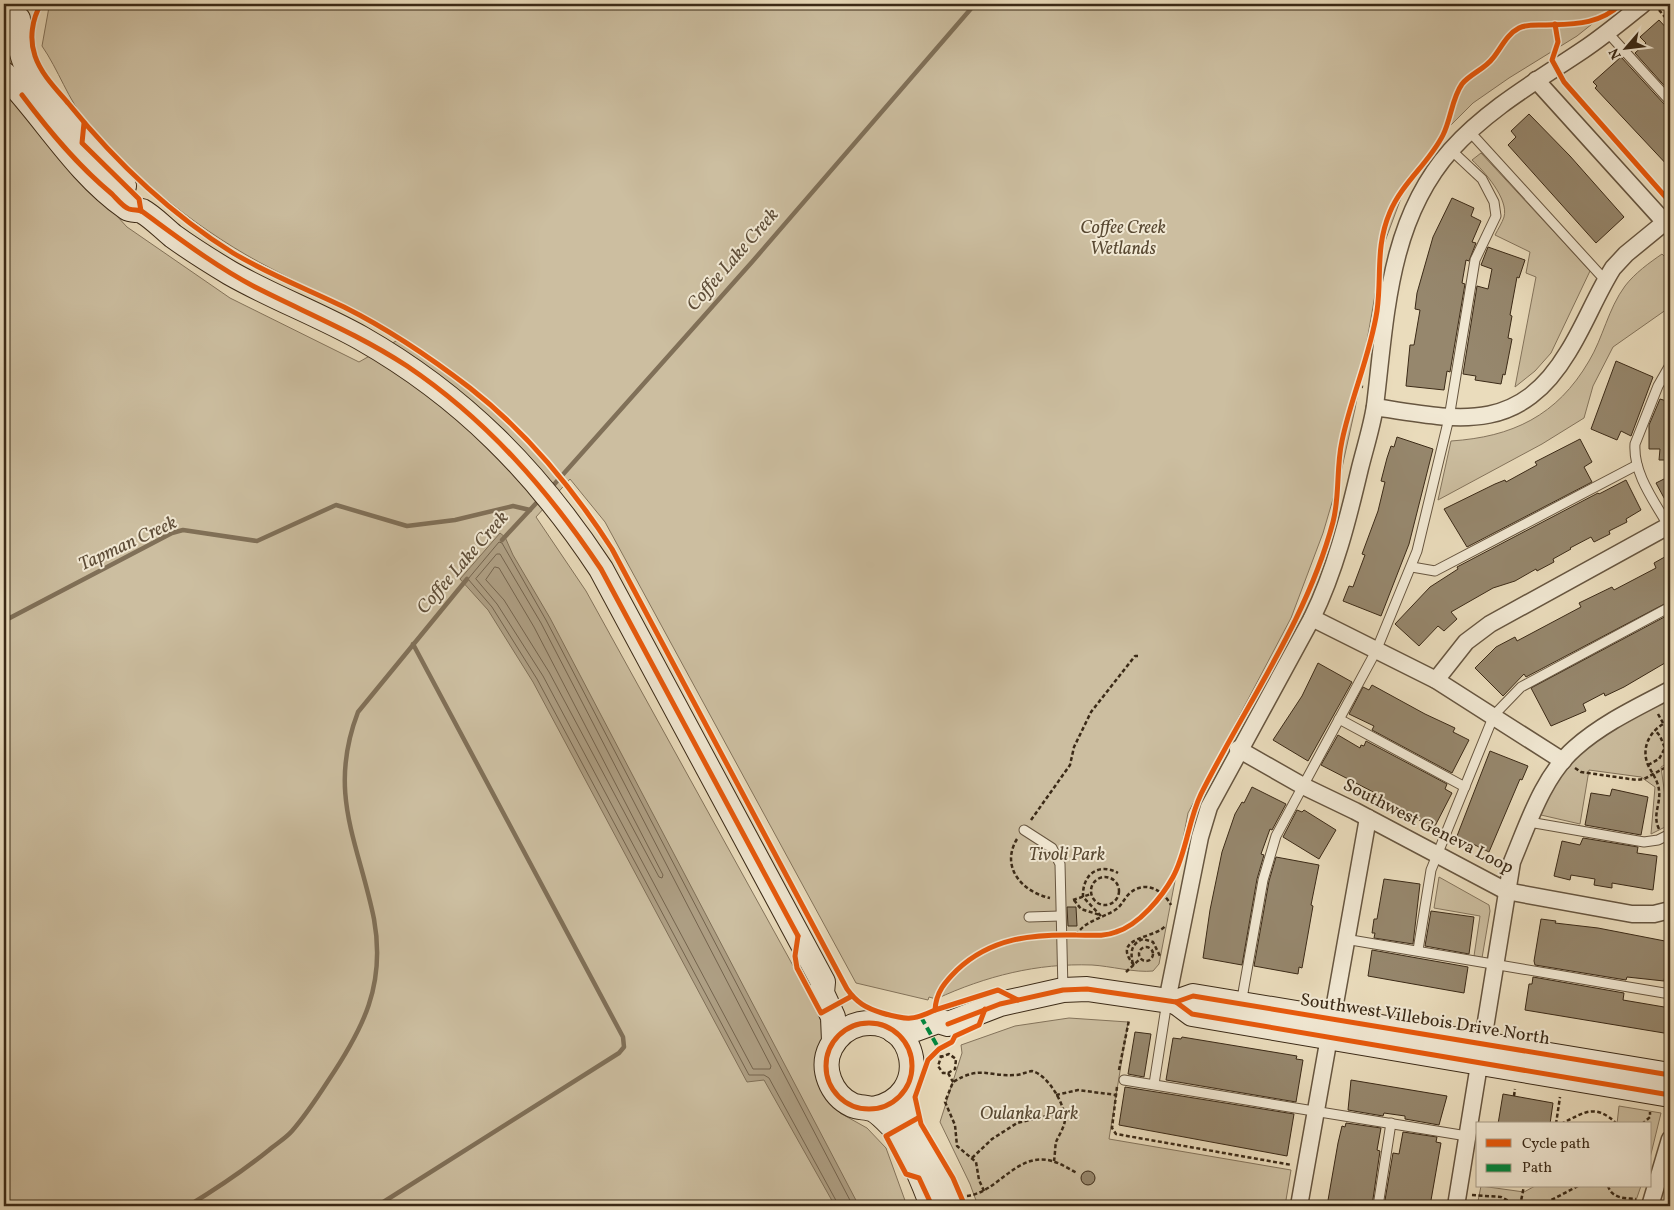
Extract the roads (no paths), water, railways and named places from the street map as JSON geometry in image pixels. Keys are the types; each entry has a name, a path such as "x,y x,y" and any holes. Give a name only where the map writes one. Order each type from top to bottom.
{"main road":[{"path":"18,15 22,55 34,80 82,143 139,199 141,210"},
{"path":"4,74 54,136 82,167 129,209 141,210 174,236 228,272 360,337 420,376 480,423 538,483 585,545 619,602 823,982 822,993 832,1017 834,1041 827,1059 830,1083 836,1092 847,1102 858,1108 873,1109 889,1104 904,1091 910,1079 912,1065 908,1048 894,1031 883,1025 867,1023 850,1028 834,1041"},
{"path":"823,982 834,986 849,1009 867,1023"},
{"name":"Southwest Villebois Drive North","path":"894,1031 916,1029 938,1021 948,1024 1000,1004 1063,990 1087,989 1172,1002 1192,1014 1329,1028 1481,1053 1670,1075"},
{"name":"Southwest Villebois Drive North","path":"1172,1002 1194,996 1241,1004 1329,1028"},
{"name":"Southwest Villebois Drive North","path":"912,1065 927,1044 944,1034 948,1024"},
{"name":"Southwest Villebois Drive North","path":"1481,1053 1670,1095"},
{"path":"904,1091 908,1123 956,1201"},
{"path":"873,1109 896,1130 932,1206"}],"street":[{"path":"1172,1002 1200,837 1209,807 1238,749 1312,618 1345,529 1375,407 1380,349 1402,234 1417,198 1451,150 1502,104 1608,33 1643,4"},
{"path":"1375,407 1449,418 1487,416 1505,411 1524,402 1542,388 1569,351 1605,280 1626,254 1669,222 1536,80"},
{"path":"1436,680 1466,642 1490,624 1670,527"},
{"path":"1312,618 1436,680 1494,715 1562,761"},
{"path":"1457,1200 1512,862 1529,822 1562,761 1596,731 1670,690"},
{"name":"Southwest Geneva Loop","path":"1238,749 1303,786 1506,891 1632,914 1654,914 1670,910"},
{"path":"1299,1206 1329,1028 1368,818"},
{"path":"1651,1203 1668,1156 1670,1139"}],"lane":[{"path":"1608,33 1670,101"},
{"path":"1470,132 1605,280"},
{"path":"1241,1004 1263,880 1276,836 1376,651 1412,567 1449,418 1475,260 1496,216 1494,202 1482,179 1451,150"},
{"path":"1670,365 1658,386 1635,444 1637,465 1670,527"},
{"path":"1412,567 1435,571 1637,465"},
{"path":"1418,950 1431,870 1494,715 1514,693 1529,682 1670,608"},
{"path":"1339,720 1464,787"},
{"path":"1529,822 1644,842 1651,842 1667,835"},
{"path":"1024,830 1052,848 1058,856 1063,990"},
{"path":"1029,917 1060,916"},
{"path":"1345,939 1670,994"},
{"path":"1154,1084 1172,1002"},
{"path":"1124,1080 1467,1136"},
{"path":"1378,1206 1391,1124"}],"water":[{"path":"500,533 505,537 513,555 550,618 859,1206 835,1206 764,1080 747,1082 533,682 488,610 460,579"}],"waterway":[{"name":"Coffee Lake Creek","path":"550,489 752,262 975,4"},
{"name":"Coffee Lake Creek","path":"502,540 541,498"},
{"name":"Tapman Creek","path":"4,621 172,533 183,530 257,541 336,505 407,526 455,520 513,506 530,510"},
{"name":"Coffee Lake Creek","path":"188,1206 259,1158 290,1134 341,1062 361,1024 374,986 377,965 377,943 374,919 348,817 345,793 345,768 349,741 358,712 467,579"},
{"path":"377,1206 619,1053 624,1047 623,1037 413,644"}],"park label":[{"name":"Coffee Creek Wetlands","path":"1123,238"},
{"name":"Tivoli Park","path":"1067,855"},
{"name":"Oulanka Park","path":"1029,1114"}]}
